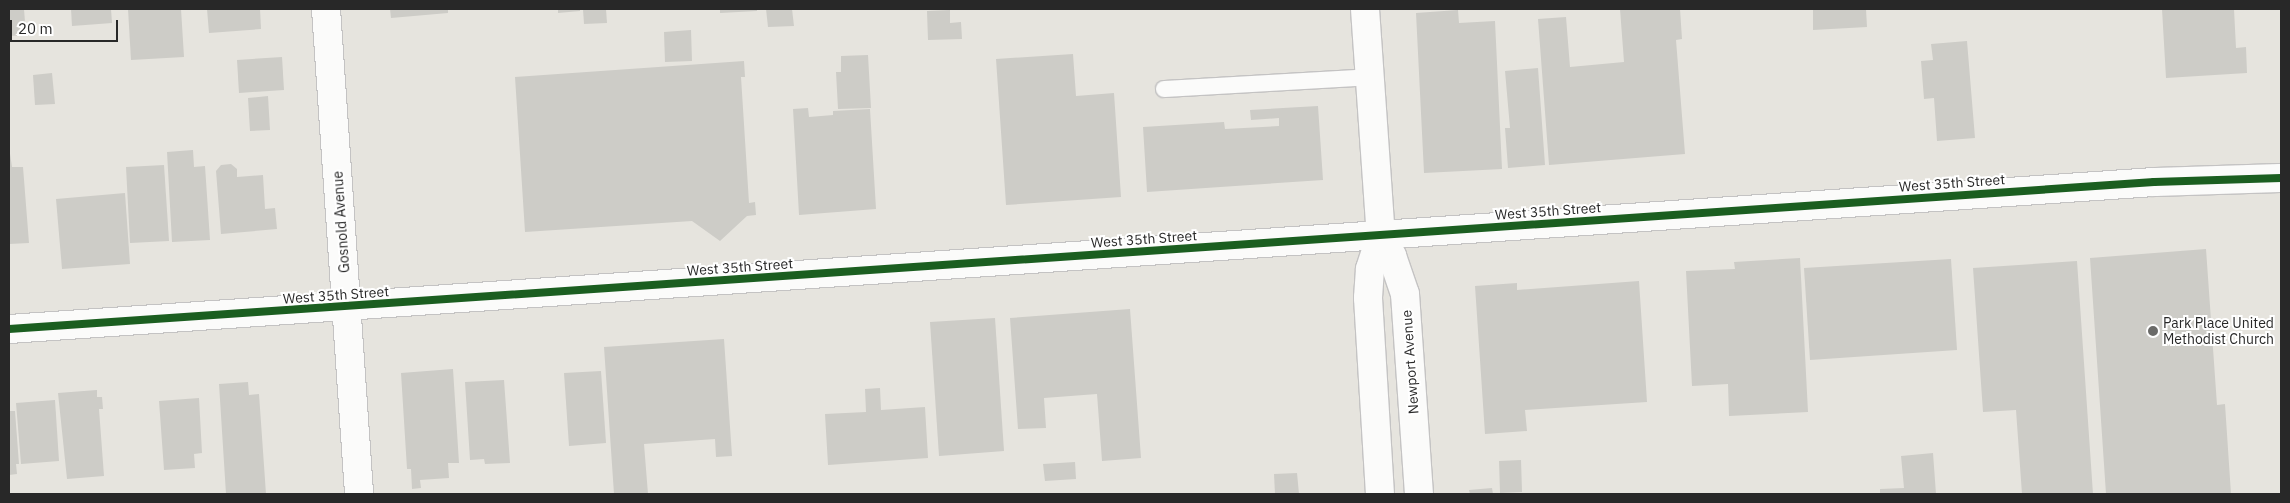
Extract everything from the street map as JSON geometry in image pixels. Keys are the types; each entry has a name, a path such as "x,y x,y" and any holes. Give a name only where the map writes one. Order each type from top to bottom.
{"street":[{"name":"Gosnold Avenue","path":"326,9 359,494"},
{"name":"Newport Avenue","path":"1365,9 1380,235 1370,269 1368,298 1380,494"},
{"name":"West 35th Street","path":"9,329 2144,183 2281,178"},
{"name":"Newport Avenue","path":"1380,235 1392,256 1405,294 1419,494"}],"lane":[{"path":"1164,89 1370,77"}],"building":[{"path":"9,9 24,9 26,35 9,36"},
{"path":"71,9 111,9 112,23 72,26"},
{"path":"128,9 181,9 184,57 131,60"},
{"path":"207,9 260,9 261,29 209,33"},
{"path":"390,9 448,9 448,13 391,18"},
{"path":"558,9 580,9 580,11 558,13"},
{"path":"583,9 606,9 607,23 584,24"},
{"path":"720,9 757,9 757,11 720,13"},
{"path":"766,9 792,9 794,26 768,27"},
{"path":"1620,9 1680,9 1682,39 1676,40 1685,154 1549,165 1538,19 1566,17 1570,67 1624,62"},
{"path":"1813,9 1866,9 1867,27 1813,30"},
{"path":"2162,9 2234,9 2236,48 2246,47 2247,73 2166,78"},
{"path":"950,10 950,23 961,22 962,39 928,40 927,11"},
{"path":"1458,10 1459,23 1495,21 1502,169 1424,173 1416,13"},
{"path":"691,30 692,61 665,62 664,32"},
{"path":"1967,41 1975,138 1937,141 1934,98 1924,99 1921,61 1933,60 1931,44"},
{"path":"1073,54 1076,96 1114,93 1121,197 1006,205 996,59"},
{"path":"868,55 871,108 838,109 836,72 841,72 841,56"},
{"path":"282,57 284,90 239,93 237,60"},
{"path":"744,61 745,77 741,77 749,203 755,202 756,215 747,216 720,241 692,221 525,232 515,77"},
{"path":"1538,68 1545,165 1508,168 1505,128 1510,128 1505,71"},
{"path":"52,73 55,104 35,105 33,75"},
{"path":"268,96 270,130 250,131 248,98"},
{"path":"1318,106 1323,180 1147,192 1143,127 1224,122 1225,129 1279,126 1279,118 1251,120 1250,110"},
{"path":"808,108 809,117 833,115 833,111 870,109 876,209 799,215 793,109"},
{"path":"9,147 12,167 23,167 29,243 9,244"},
{"path":"193,150 194,167 205,166 210,240 172,242 167,152"},
{"path":"231,164 237,169 237,177 263,175 265,209 275,208 277,229 221,234 216,171 221,165"},
{"path":"164,165 169,241 130,243 126,167"},
{"path":"125,193 130,264 62,269 56,199"},
{"name":"Park Place United Methodist Church","path":"2206,249 2217,405 2225,404 2231,494 2106,494 2090,258"},
{"path":"1800,258 1808,412 1729,416 1728,384 1692,386 1686,271 1735,269 1734,262"},
{"path":"1951,259 1957,350 1810,360 1804,268"},
{"path":"2077,261 2093,494 2022,494 2016,410 1983,412 1973,268"},
{"path":"1639,281 1647,402 1525,410 1527,431 1485,434 1475,286 1517,283 1517,290"},
{"path":"1130,309 1141,458 1102,461 1097,394 1044,398 1046,428 1018,429 1010,318"},
{"path":"995,318 1004,451 939,456 930,322"},
{"path":"724,339 732,456 716,457 715,439 644,444 648,494 614,494 604,347"},
{"path":"453,369 459,463 448,463 449,478 420,480 421,488 412,489 411,469 407,469 401,373"},
{"path":"601,371 606,443 569,446 564,373"},
{"path":"504,380 510,463 485,464 484,459 470,460 465,382"},
{"path":"248,382 249,395 259,394 266,494 226,494 219,384"},
{"path":"880,388 881,410 925,407 928,458 828,465 825,414 866,412 865,389"},
{"path":"97,390 97,397 102,397 103,409 99,409 104,476 67,479 58,393"},
{"path":"199,398 202,453 194,454 195,468 164,470 159,401"},
{"path":"55,400 59,461 21,464 16,403"},
{"path":"9,411 15,411 19,464 16,464 17,474 9,475"},
{"path":"1933,453 1936,494 1880,494 1880,489 1904,488 1901,456"},
{"path":"1521,460 1522,492 1500,493 1499,461"},
{"path":"1075,462 1076,479 1045,481 1043,464"},
{"path":"1297,473 1299,494 1275,494 1274,474"},
{"path":"1492,488 1493,494 1470,494 1469,490"}],"cycle path":[{"path":"9,329 2154,182 2281,178"}],"place":[{"name":"Park Place United Methodist Church","path":"2153,331"}]}
